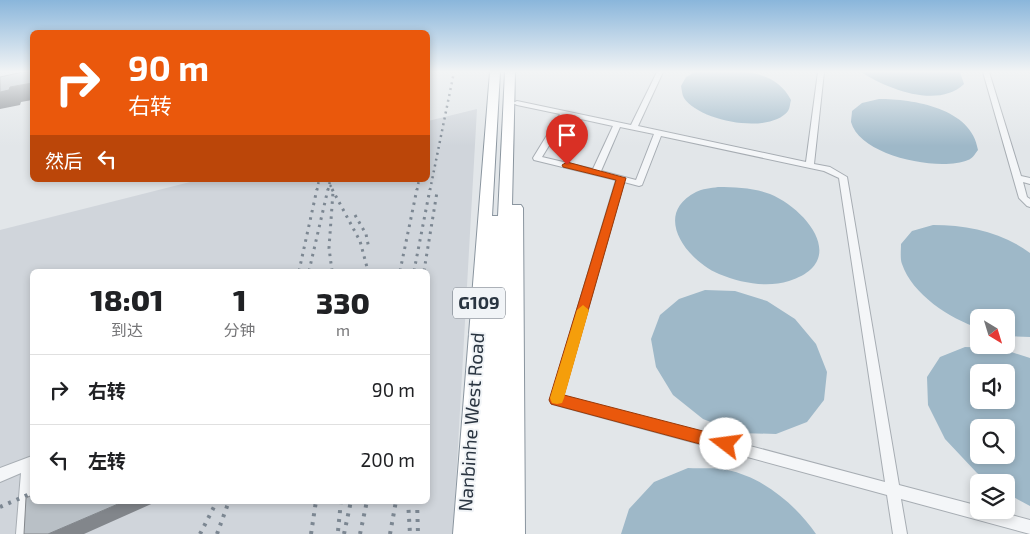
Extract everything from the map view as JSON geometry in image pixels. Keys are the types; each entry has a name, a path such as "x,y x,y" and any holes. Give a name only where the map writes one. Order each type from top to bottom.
{"highway":[{"name":"Nanbinhe West Road","path":"464,534 494,97"},
{"path":"480,534 502,97"},
{"path":"494,534 509,97"},
{"name":"Nanbinhe West Road","path":"514,534 517,97"}],"lane":[{"path":"634,128 648,97"},
{"path":"810,165 817,97"},
{"path":"994,97 1023,198 1030,204"},
{"path":"517,103 810,165 827,169 843,177 891,490 900,534"},
{"path":"565,113 537,158 639,183 658,133"},
{"path":"596,172 618,124"},
{"path":"621,178 556,400 1030,527"},
{"path":"1018,178 1030,181"},
{"path":"0,474 30,462 23,534"}],"shaded area":[{"path":"477,109 453,534 0,534 0,230 190,182 430,182 430,121"}],"water":[{"path":"789,97 791,100 789,110 779,118 766,122 751,123 718,119 692,106 684,98"},
{"path":"879,99 893,99 924,104 953,115 965,124 973,136 978,150 968,160 939,164 902,158 884,152 869,144 857,134 851,122 852,111 862,103"},
{"path":"718,187 758,190 784,202 809,224 816,236 819,249 817,262 807,272 789,281 772,284 754,284 736,280 707,268 686,248 679,237 675,225 676,213 683,202 696,192"},
{"path":"933,225 972,228 1008,240 1030,253 1030,337 1015,336 1015,309 970,309 970,325 933,304 914,285 902,264 901,244 912,231"},
{"path":"705,290 735,291 767,301 795,319 816,344 827,372 824,400 807,422 776,434 739,433 703,419 673,395 656,367 651,339 660,315 679,299"},
{"path":"965,347 970,347 970,354 1015,353 1030,358 1030,506 1015,498 1015,474 979,474 945,439 928,405 927,377 940,357"},
{"path":"688,468 722,469 753,479 789,503 816,534 621,534 629,509 654,482"}],"building":[{"path":"30,496 30,504 118,504 48,534 24,534 26,498"}],"railway":[{"path":"430,190 449,97"},
{"path":"317,190 319,182"},
{"path":"417,190 419,182"},
{"path":"328,190 329,184"},
{"path":"329,184 333,190"},
{"path":"299,269 317,189"},
{"path":"309,269 328,189"},
{"path":"332,189 360,241 367,269"},
{"path":"400,269 417,189"},
{"path":"414,269 430,189"},
{"path":"332,269 329,248 333,192"},
{"path":"424,269 437,192"},
{"path":"355,215 366,234 369,249"},
{"path":"0,507 30,494"},
{"path":"200,534 215,504"},
{"path":"217,534 228,504"},
{"path":"311,534 316,504"},
{"path":"338,531 341,504"},
{"path":"344,534 350,504"},
{"path":"360,534 366,504"},
{"path":"390,534 395,504"},
{"path":"408,504 410,534"},
{"path":"417,504 418,534"}],"slow traffic":[{"path":"557,398 583,310"}],"route":[{"path":"567,165 621,178 556,400 726,444"}]}
